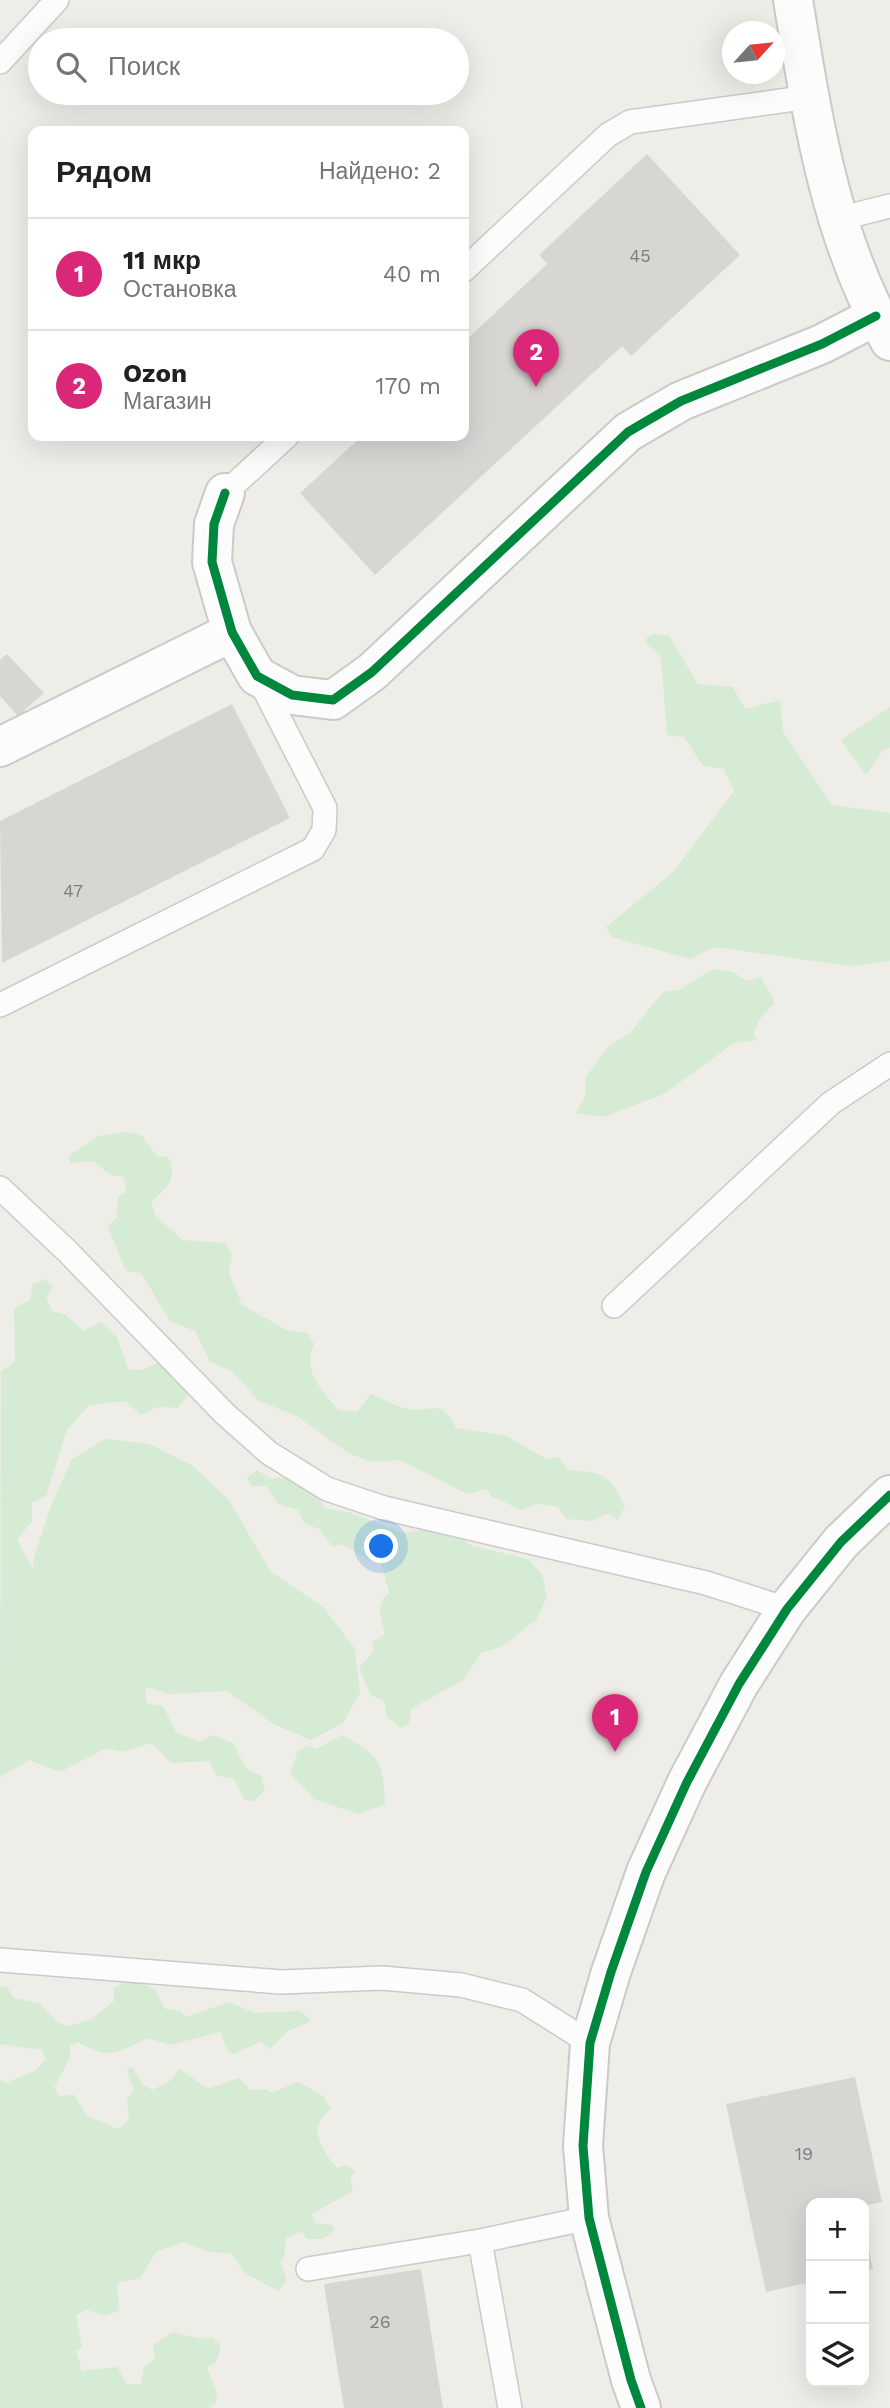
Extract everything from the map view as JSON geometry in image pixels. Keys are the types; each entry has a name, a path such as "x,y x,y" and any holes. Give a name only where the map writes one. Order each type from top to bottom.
{"street":[{"path":"225,493 214,524 212,562 232,632 257,676 292,695 332,700 372,672 628,432 681,401 822,344 883,328 838,219 809,97 793,0"},
{"path":"0,747 232,632"},
{"path":"641,2408 627,2367 589,2218 583,2146 590,2043 611,1972 646,1872 687,1782 739,1684 787,1609 841,1542 890,1495"}],"lane":[{"path":"31,28 57,0"},
{"path":"0,61 28,31"},
{"path":"469,265 608,135 630,122 809,97"},
{"path":"838,219 890,206"},
{"path":"225,493 281,441"},
{"path":"0,1005 313,849 324,830 324,808 257,676"},
{"path":"614,1306 831,1103 890,1064"},
{"path":"0,1188 67,1251 225,1414 269,1453 327,1489 384,1508 706,1583 787,1609"},
{"path":"0,1960 281,1982 382,1978 461,1985 522,2000 590,2043"},
{"path":"308,2269 480,2241 589,2218"},
{"path":"480,2241 510,2408"}],"green space":[{"path":"653,633 669,636 698,684 733,687 745,709 780,700 783,732 832,805 890,813 890,961 850,966 714,947 691,959 612,937 606,927 673,872 734,791 724,769 703,766 684,737 667,735 661,656 644,641"},
{"path":"890,707 890,748 884,749 866,775 841,740"},
{"path":"713,969 733,972 747,981 761,977 775,1003 758,1021 753,1035 758,1040 734,1043 664,1094 603,1117 576,1113 586,1094 585,1078 610,1045 630,1033 663,992 679,990"},
{"path":"128,1132 141,1135 157,1156 168,1157 171,1165 169,1182 151,1202 156,1217 183,1240 226,1243 232,1256 229,1273 242,1305 286,1330 308,1333 314,1344 310,1363 315,1380 338,1410 357,1412 371,1394 408,1409 441,1409 456,1428 504,1435 546,1459 559,1457 568,1470 590,1472 604,1477 614,1487 625,1506 618,1520 608,1513 592,1521 566,1519 558,1507 538,1504 521,1510 491,1496 487,1489 467,1494 400,1460 371,1462 348,1453 297,1416 259,1401 232,1371 210,1362 195,1331 170,1321 141,1273 126,1271 108,1227 117,1217 118,1196 126,1192 124,1177 110,1175 93,1161 71,1163 68,1157 98,1136"},
{"path":"44,1279 53,1287 46,1298 52,1311 64,1314 84,1331 101,1322 117,1337 128,1369 143,1370 164,1360 190,1392 178,1408 157,1407 141,1415 125,1401 89,1405 67,1430 46,1496 32,1503 32,1521 17,1540 33,1569 33,1561 50,1508 72,1459 105,1439 149,1444 193,1466 228,1499 271,1572 323,1607 355,1649 360,1693 343,1723 311,1740 275,1725 227,1691 169,1694 147,1687 147,1703 163,1706 176,1732 199,1742 213,1735 233,1743 246,1768 261,1776 265,1790 252,1802 244,1799 234,1779 216,1775 209,1761 171,1763 152,1743 122,1752 107,1748 60,1772 29,1760 0,1777 1,1371 15,1362 14,1308 30,1300 33,1284"},
{"path":"257,1470 271,1479 298,1475 312,1485 324,1508 348,1512 403,1533 442,1528 472,1546 528,1559 542,1575 547,1597 536,1620 501,1647 481,1653 463,1680 411,1709 409,1723 401,1728 387,1717 384,1701 370,1694 359,1668 373,1652 372,1642 385,1634 381,1607 389,1593 381,1561 369,1560 342,1544 333,1547 319,1529 304,1523 298,1510 278,1504 266,1486 252,1486 247,1478"},
{"path":"342,1735 364,1748 377,1761 383,1778 385,1804 359,1814 314,1799 290,1773 298,1751 309,1745 316,1749"},
{"path":"135,1977 156,1991 165,2009 180,2011 185,2017 229,2002 255,2013 301,2011 312,2021 288,2031 270,2049 260,2042 233,2054 228,2052 221,2032 170,2045 148,2038 106,2053 78,2042 70,2046 70,2057 54,2088 60,2097 73,2094 88,2116 118,2129 129,2120 127,2099 134,2091 127,2070 132,2067 143,2085 152,2090 170,2081 180,2069 208,2089 239,2078 251,2090 267,2089 271,2093 298,2082 323,2096 331,2108 320,2121 319,2140 337,2168 346,2165 355,2172 350,2180 353,2191 312,2214 315,2223 332,2225 334,2230 323,2239 307,2239 302,2231 286,2238 284,2257 280,2261 287,2280 279,2291 246,2274 231,2253 209,2252 184,2242 157,2251 140,2278 117,2283 119,2310 106,2316 87,2310 76,2315 82,2347 76,2351 82,2371 117,2367 127,2384 141,2384 144,2367 155,2359 153,2345 173,2332 202,2339 212,2337 221,2346 216,2362 207,2368 217,2393 216,2403 209,2408 0,2408 0,2080 6,2083 36,2070 45,2060 42,2050 0,2044 0,1987 7,1987 14,1998 40,2004 58,2023 70,2026 91,2020 114,2001 114,1988"}],"building":[{"path":"647,154 740,255 631,356 622,346 375,575 300,493 357,441 469,441 469,337 547,264 539,255"},
{"path":"7,654 44,693 18,716 0,696 0,660"},
{"path":"232,704 290,818 2,963 0,821"},
{"path":"855,2077 882,2202 869,2205 869,2198 806,2198 806,2283 766,2292 726,2104"},
{"path":"869,2250 873,2269 869,2270"},
{"path":"421,2269 443,2408 344,2408 324,2284"}],"cycle path":[{"path":"225,493 214,524 212,562 232,632 257,676 292,695 333,700 372,672 628,432 681,401 822,344 876,316"},
{"path":"641,2408 631,2380 589,2218 583,2146 590,2043 611,1972 646,1872 687,1782 739,1684 787,1609 841,1542 890,1495"}],"place":[{"name":"Ozon","path":"536,387"},
{"name":"11 мкр","path":"615,1752"}]}
